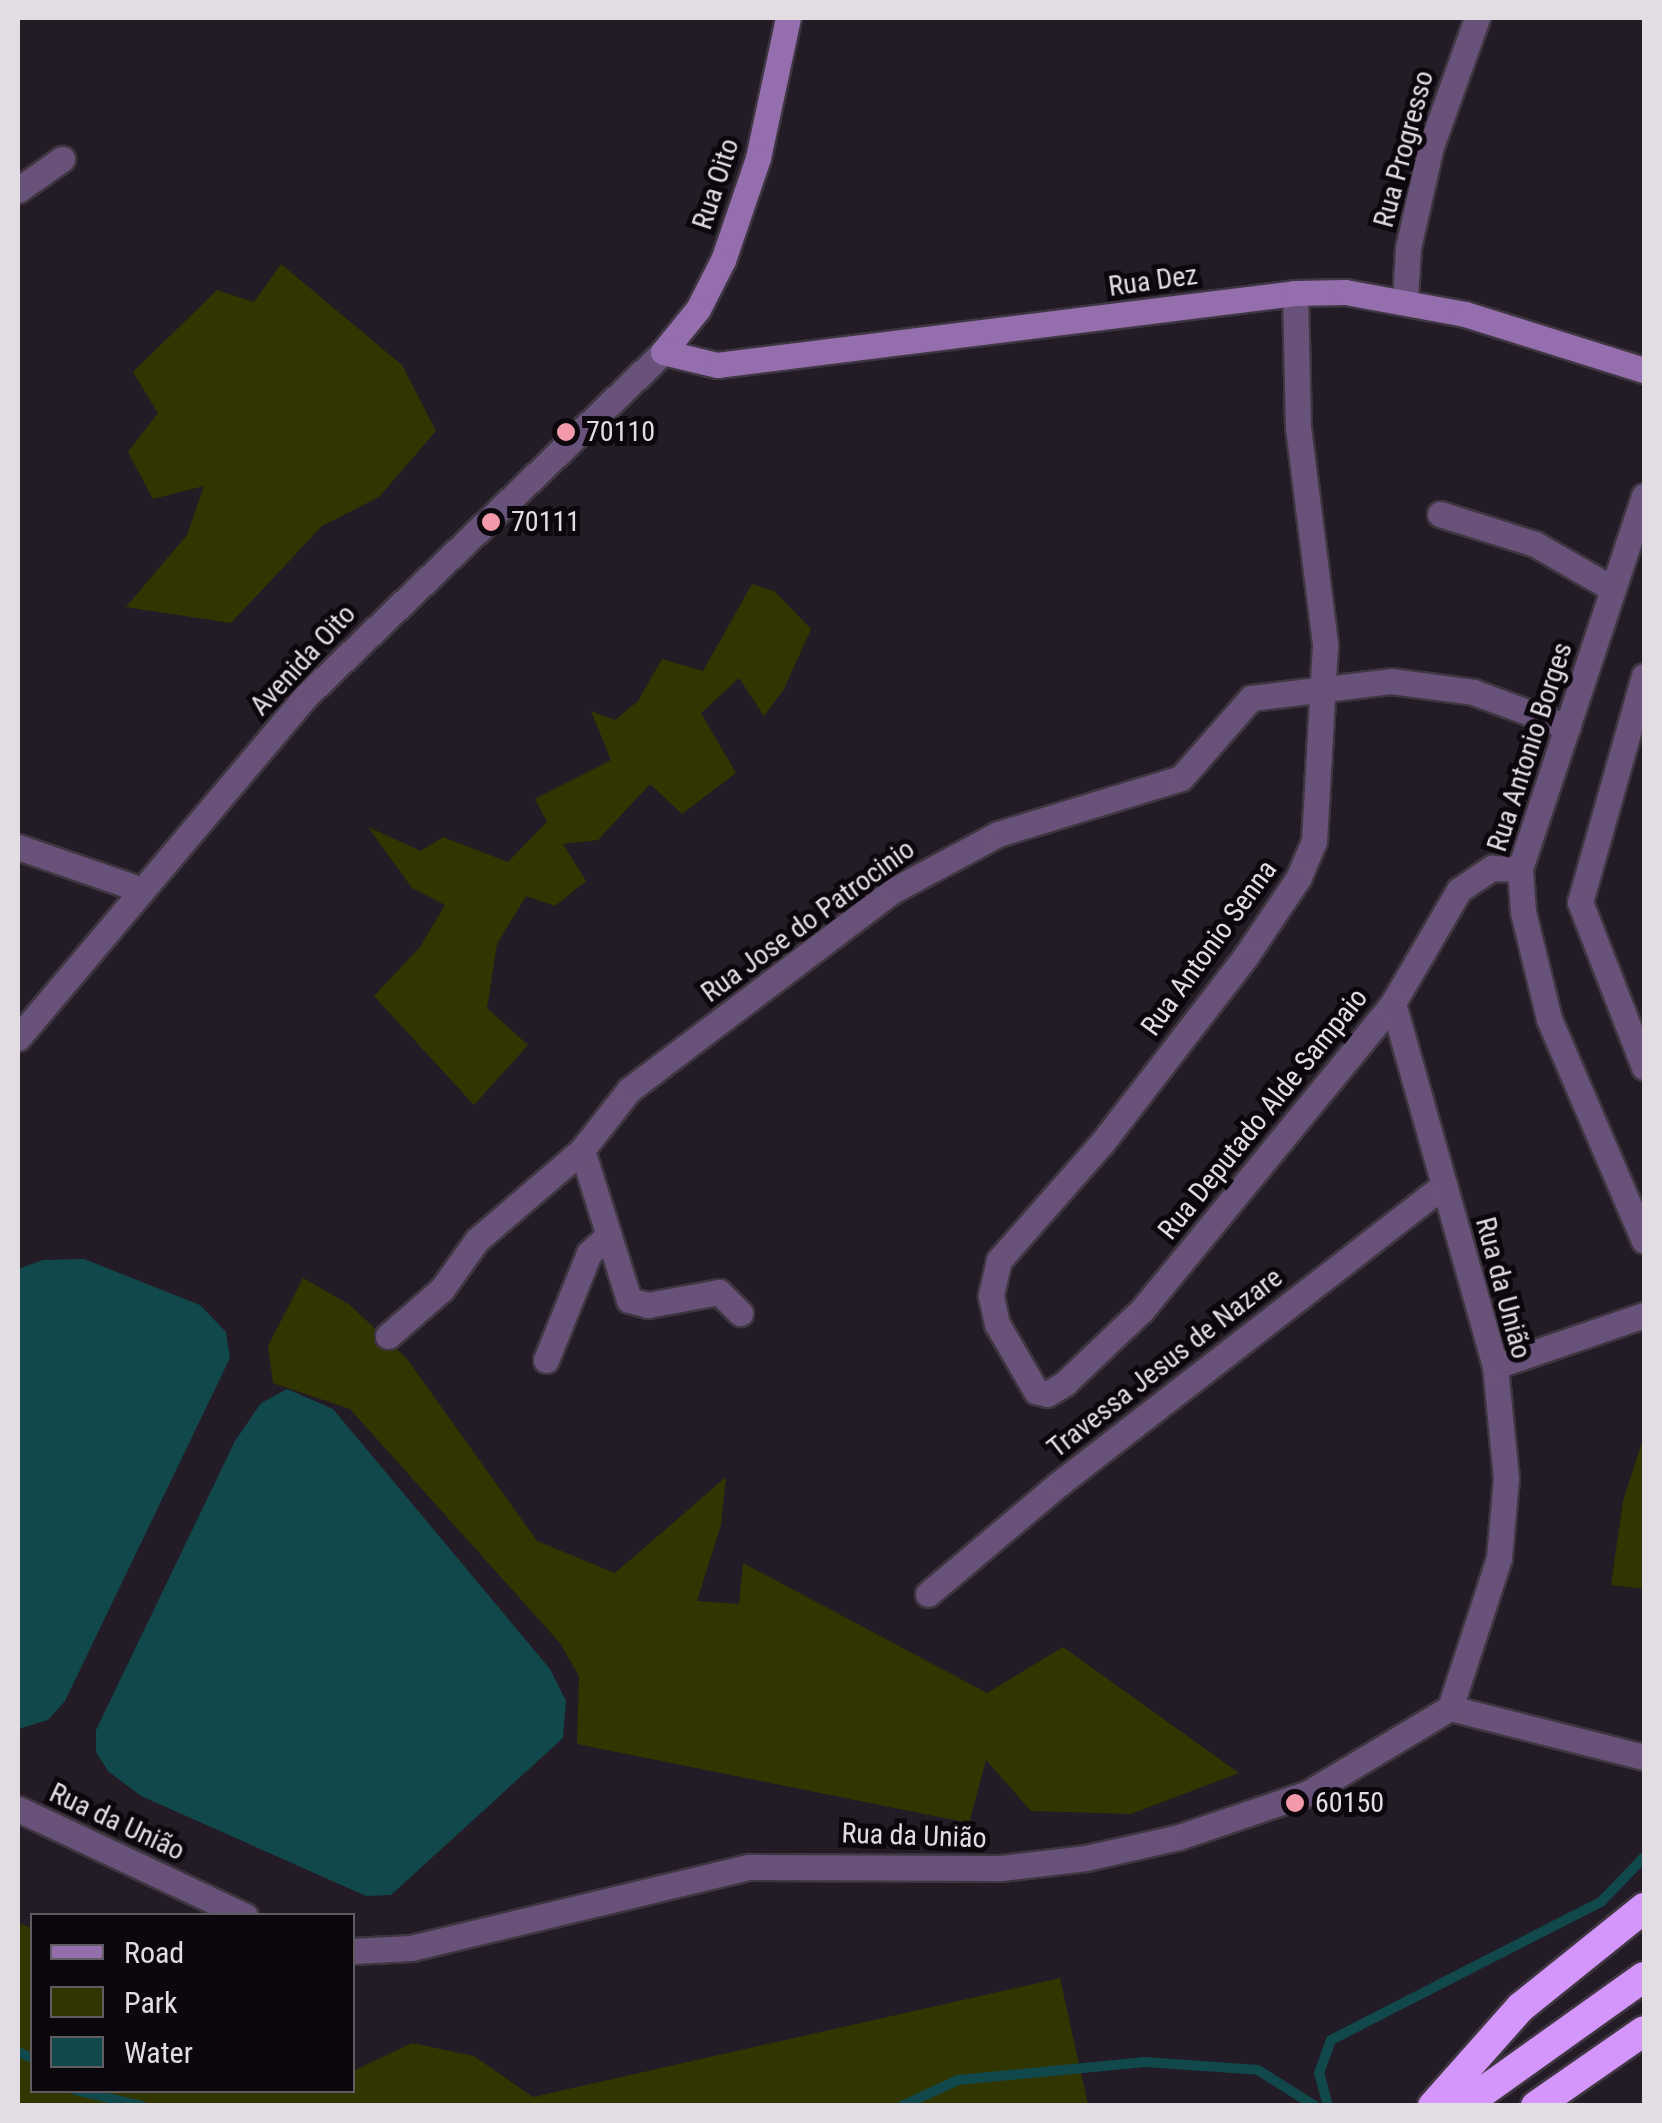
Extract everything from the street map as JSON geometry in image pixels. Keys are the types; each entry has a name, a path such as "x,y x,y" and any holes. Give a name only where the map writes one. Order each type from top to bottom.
{"highway":[{"path":"1433,2106 1510,2018 1644,1908"},
{"path":"1463,2106 1644,1977"},
{"path":"1536,2106 1644,2031"}],"street":[{"name":"Rua Oito","path":"663,352 698,310 723,260 758,158 788,18"},
{"name":"Rua Progresso","path":"1405,299 1408,248 1431,146 1477,18"},
{"path":"18,190 62,160"},
{"name":"Rua Dez","path":"663,352 717,365 1295,293 1405,299 1644,370"},
{"name":"Rua Antonio Senna","path":"1036,1391 997,1324 991,1296 999,1260 1113,1128 1298,877 1314,841 1324,688 1317,556 1296,411 1295,293"},
{"name":"Avenida Oito","path":"18,1038 356,644 663,352"},
{"name":"Rua Antonio Borges","path":"1644,496 1520,869 1523,912 1549,1019 1644,1241"},
{"path":"1440,514 1535,544 1614,588"},
{"path":"1644,676 1580,902 1644,1067"},
{"name":"Rua Jose do Patrocinio","path":"388,1336 442,1289 477,1240 582,1150 643,1078 892,890 998,834 1181,778 1250,698 1390,680 1472,692 1568,727"},
{"path":"18,847 142,890"},
{"name":"Rua Deputado Alde Sampaio","path":"1036,1391 1052,1393 1132,1321 1392,1004 1459,890 1492,868 1520,869"},
{"name":"Rua da União","path":"355,1951 412,1948 749,1867 890,1863 1000,1868 1104,1854 1308,1794 1450,1708 1499,1558 1506,1478 1495,1366 1392,1004"},
{"path":"582,1150 603,1202 608,1236 629,1300 648,1304 719,1292 740,1313"},
{"name":"Travessa Jesus de Nazare","path":"928,1594 1060,1483 1444,1185"},
{"path":"546,1360 589,1253 608,1236"},
{"path":"1495,1366 1644,1315"},
{"path":"1450,1708 1644,1756"},
{"name":"Rua da União","path":"18,1808 240,1913"}],"green space":[{"path":"281,264 402,365 436,431 379,497 322,526 231,623 126,607 187,535 204,486 153,499 128,452 158,413 133,372 217,290 254,302"},
{"path":"752,584 774,591 811,629 784,689 764,716 739,678 701,713 736,773 682,814 650,784 598,840 563,844 586,881 555,906 526,896 497,944 487,1008 528,1045 474,1105 374,996 420,947 445,905 412,888 368,827 421,851 443,837 508,862 547,822 535,799 611,760 591,711 615,720 638,701 662,659 703,671"},
{"path":"303,1278 350,1305 407,1359 537,1541 615,1573 726,1477 721,1525 697,1601 739,1604 743,1563 987,1693 1063,1647 1239,1773 1131,1814 1031,1811 986,1760 969,1823 577,1744 579,1676 560,1643 350,1409 273,1383 268,1346"},
{"path":"1644,1436 1644,1589 1611,1585 1623,1501"},
{"path":"18,1923 30,1927 30,2093 355,2093 355,2070 412,2043 474,2056 533,2097 1060,1978 1088,2105 18,2105"}],"water":[{"path":"84,1259 200,1305 226,1332 230,1358 65,1701 48,1720 18,1729 18,1269 43,1260"},
{"path":"287,1389 333,1409 550,1669 566,1701 563,1738 391,1895 366,1896 141,1796 108,1771 96,1752 96,1730 235,1441 261,1403"}],"waterway":[{"path":"1328,2106 1319,2073 1331,2040 1601,1902 1644,1857"},
{"path":"18,2052 30,2057"},
{"path":"902,2106 958,2080 1145,2062 1258,2070 1315,2106"},
{"path":"88,2093 142,2106"}],"place":[{"name":"70110","path":"566,432"},
{"name":"70111","path":"491,522"},
{"name":"60150","path":"1295,1803"}]}
